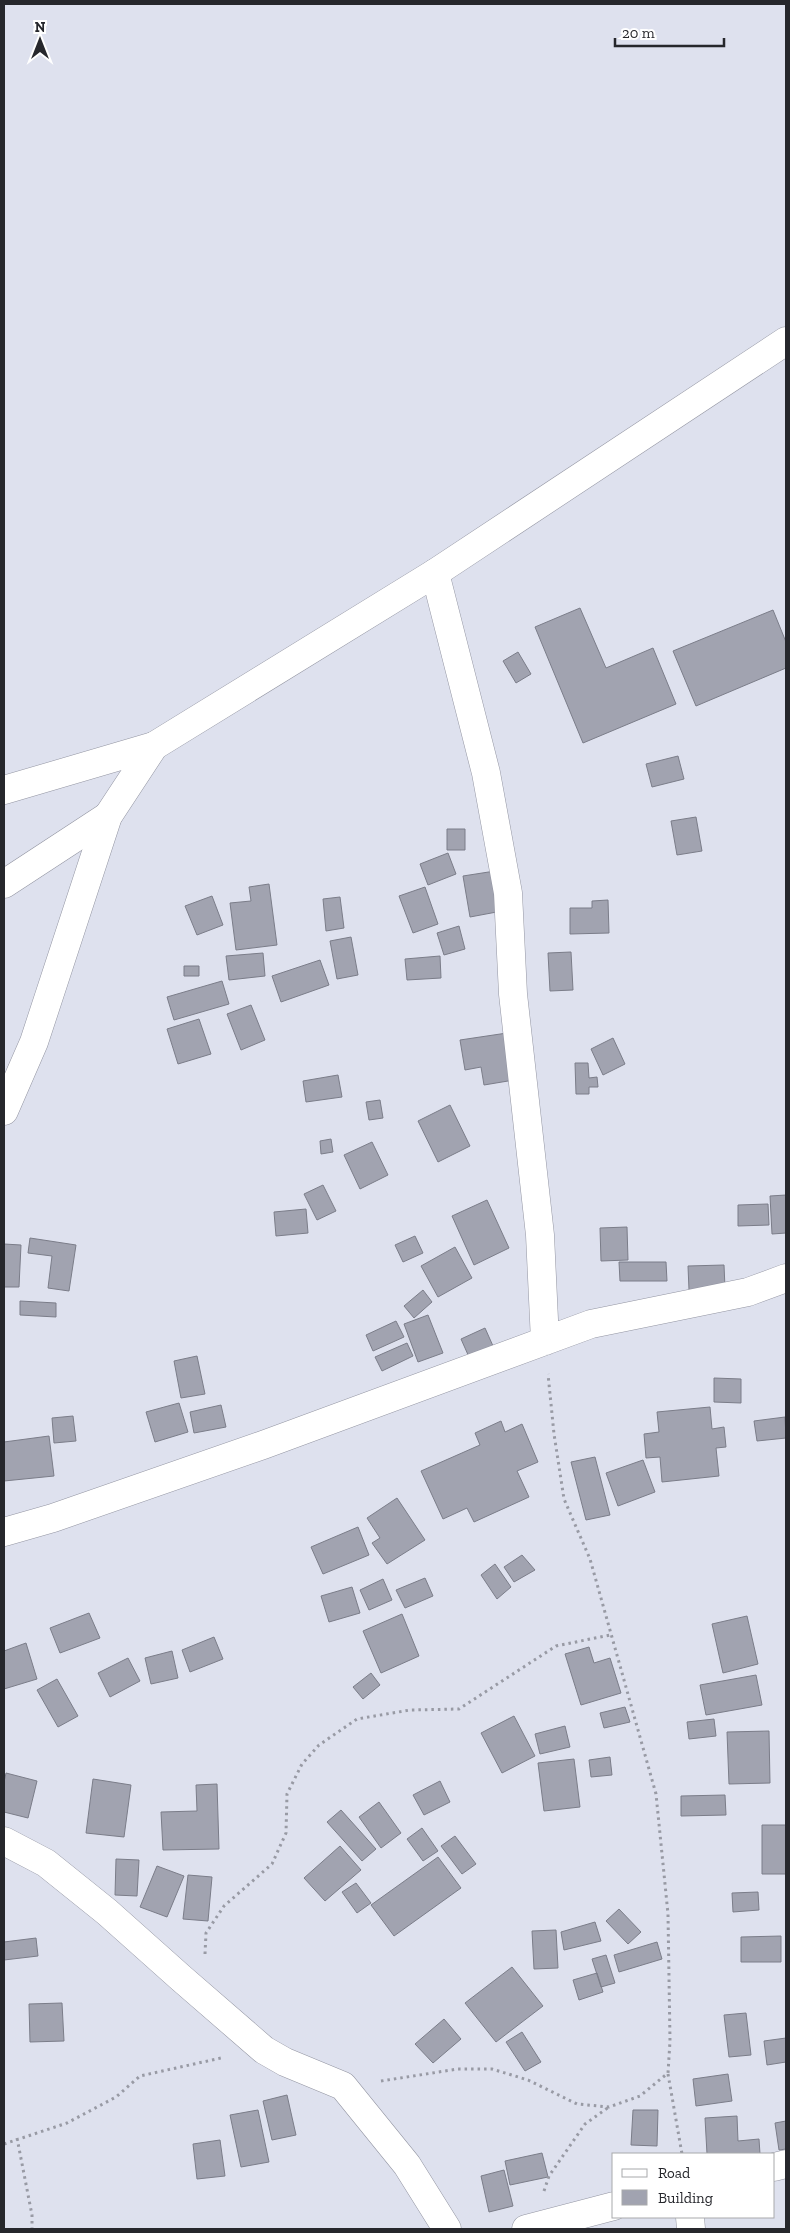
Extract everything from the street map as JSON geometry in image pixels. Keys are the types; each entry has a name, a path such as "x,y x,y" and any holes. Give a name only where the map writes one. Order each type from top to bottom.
{"street":[{"path":"4,790 154,746 435,573 786,341"},
{"path":"435,573 486,773 508,893 513,994 540,1235 545,1340"},
{"path":"4,1111 34,1042 108,816 154,746"},
{"path":"4,884 108,816"},
{"path":"4,1532 54,1518 263,1445 591,1324 748,1292 786,1278"},
{"path":"4,1841 46,1863 107,1912 264,2050 286,2062 343,2086 407,2165 446,2229"},
{"path":"528,2229 612,2207"}],"path":[{"path":"545,1340 554,1434 564,1499 590,1559 656,1794 668,1914 670,2041 668,2073 682,2153"},
{"path":"202,1996 206,1933 224,1906 272,1864 286,1833 287,1794 302,1764 319,1744 357,1719 410,1710 459,1709 556,1646 610,1635"},
{"path":"4,2144 67,2122 116,2097 140,2076 264,2050"},
{"path":"343,2086 458,2070 492,2069 528,2080 577,2104 609,2107"},
{"path":"528,2229 549,2176 585,2124 609,2107 640,2096 668,2073"},
{"path":"17,2138 32,2215 32,2229"}],"building":[{"path":"580,608 606,668 653,648 676,704 583,743 535,627"},
{"path":"773,610 786,642 786,668 696,706 673,651"},
{"path":"518,652 531,674 516,683 503,661"},
{"path":"678,756 684,779 652,787 646,764"},
{"path":"696,817 702,851 677,855 671,821"},
{"path":"447,829 465,829 465,850 447,850"},
{"path":"448,853 456,874 428,885 420,864"},
{"path":"495,871 502,911 470,917 463,876"},
{"path":"269,884 277,945 236,950 230,903 251,901 249,887"},
{"path":"425,887 438,924 413,933 399,896"},
{"path":"212,896 223,925 197,935 185,906"},
{"path":"340,897 344,928 326,931 323,899"},
{"path":"608,900 609,933 570,934 570,908 592,908 592,901"},
{"path":"459,926 465,949 444,955 437,933"},
{"path":"351,937 358,975 337,979 330,941"},
{"path":"571,952 573,990 550,991 548,953"},
{"path":"263,953 265,976 229,980 226,956"},
{"path":"440,956 441,978 407,980 405,959"},
{"path":"320,960 329,985 281,1002 272,976"},
{"path":"184,966 199,966 199,976 184,976"},
{"path":"222,981 229,1004 174,1020 167,997"},
{"path":"251,1005 265,1040 241,1050 227,1014"},
{"path":"199,1019 211,1054 178,1064 167,1029"},
{"path":"507,1033 514,1080 484,1085 481,1067 465,1070 460,1040"},
{"path":"613,1038 625,1064 603,1075 591,1049"},
{"path":"575,1063 588,1063 589,1078 597,1077 598,1087 589,1087 589,1094 576,1094"},
{"path":"338,1075 342,1097 306,1102 303,1081"},
{"path":"380,1100 383,1118 369,1120 366,1102"},
{"path":"450,1105 470,1146 438,1162 418,1121"},
{"path":"331,1139 333,1152 321,1154 320,1141"},
{"path":"372,1142 388,1175 360,1189 344,1155"},
{"path":"323,1185 336,1211 317,1220 304,1194"},
{"path":"786,1195 786,1233 772,1234 770,1196"},
{"path":"487,1200 509,1248 474,1265 452,1216"},
{"path":"768,1204 769,1225 738,1226 738,1205"},
{"path":"306,1209 308,1233 276,1236 274,1212"},
{"path":"627,1227 628,1260 601,1261 600,1228"},
{"path":"415,1236 423,1253 403,1262 395,1245"},
{"path":"30,1238 76,1245 69,1291 48,1288 52,1256 28,1253"},
{"path":"4,1244 21,1245 19,1287 4,1287"},
{"path":"455,1247 472,1278 438,1297 421,1266"},
{"path":"619,1262 666,1262 667,1281 620,1281"},
{"path":"724,1265 725,1288 689,1290 688,1266"},
{"path":"423,1290 432,1302 414,1318 404,1306"},
{"path":"20,1301 56,1303 56,1317 20,1315"},
{"path":"428,1315 443,1353 418,1362 404,1324"},
{"path":"396,1321 404,1337 373,1351 366,1335"},
{"path":"485,1328 493,1346 469,1357 461,1339"},
{"path":"407,1343 413,1356 382,1371 375,1357"},
{"path":"197,1356 205,1394 181,1398 174,1361"},
{"path":"714,1378 741,1379 741,1403 714,1402"},
{"path":"179,1403 188,1432 155,1442 146,1412"},
{"path":"221,1405 226,1427 194,1433 190,1412"},
{"path":"710,1407 712,1429 724,1427 726,1447 716,1448 719,1476 662,1482 660,1457 646,1458 644,1434 659,1432 657,1412"},
{"path":"73,1416 76,1441 54,1443 52,1418"},
{"path":"785,1417 786,1438 757,1441 754,1421"},
{"path":"501,1421 505,1432 522,1424 538,1462 517,1471 529,1497 474,1522 467,1508 443,1519 421,1471 480,1445 475,1433"},
{"path":"49,1436 54,1476 4,1481 4,1442"},
{"path":"595,1457 610,1515 586,1520 571,1462"},
{"path":"643,1460 655,1492 618,1506 606,1473"},
{"path":"397,1498 425,1540 387,1564 372,1543 380,1538 367,1518"},
{"path":"358,1527 369,1555 323,1574 311,1547"},
{"path":"522,1555 535,1570 514,1582 504,1567"},
{"path":"495,1564 511,1587 497,1599 481,1575"},
{"path":"425,1578 433,1596 405,1608 396,1590"},
{"path":"383,1579 392,1600 369,1610 360,1590"},
{"path":"352,1587 360,1613 329,1622 321,1596"},
{"path":"89,1613 100,1638 60,1653 50,1628"},
{"path":"402,1614 419,1656 381,1673 363,1631"},
{"path":"747,1616 758,1664 723,1673 712,1624"},
{"path":"214,1637 223,1659 190,1672 182,1650"},
{"path":"26,1643 37,1679 4,1689 4,1651"},
{"path":"589,1647 594,1663 610,1658 621,1693 581,1705 565,1654"},
{"path":"172,1651 178,1678 151,1684 145,1658"},
{"path":"128,1658 140,1681 110,1697 98,1673"},
{"path":"371,1673 380,1685 363,1699 353,1687"},
{"path":"756,1675 762,1705 706,1715 700,1685"},
{"path":"57,1679 78,1716 58,1727 37,1690"},
{"path":"625,1707 630,1722 604,1728 600,1713"},
{"path":"514,1716 535,1756 502,1773 481,1733"},
{"path":"714,1719 716,1736 689,1739 687,1722"},
{"path":"565,1726 570,1747 540,1754 535,1734"},
{"path":"769,1731 770,1783 729,1784 727,1732"},
{"path":"610,1757 612,1775 591,1777 589,1760"},
{"path":"574,1759 580,1807 544,1811 538,1763"},
{"path":"6,1773 37,1781 28,1818 4,1812 4,1782"},
{"path":"93,1779 131,1785 124,1837 86,1833"},
{"path":"440,1781 450,1802 424,1815 413,1795"},
{"path":"217,1784 219,1849 163,1850 161,1812 197,1811 196,1785"},
{"path":"725,1795 726,1815 681,1816 681,1796"},
{"path":"379,1802 401,1833 381,1848 359,1817"},
{"path":"341,1810 376,1849 362,1861 327,1822"},
{"path":"762,1825 786,1825 786,1874 762,1874"},
{"path":"422,1828 438,1851 423,1861 407,1839"},
{"path":"455,1836 476,1864 462,1874 441,1846"},
{"path":"340,1846 361,1870 325,1901 304,1878"},
{"path":"438,1857 461,1888 394,1936 371,1905"},
{"path":"116,1859 139,1860 137,1896 115,1895"},
{"path":"157,1866 184,1876 167,1917 140,1907"},
{"path":"188,1875 212,1877 208,1921 183,1919"},
{"path":"356,1883 371,1903 357,1913 342,1892"},
{"path":"758,1892 759,1910 733,1912 732,1893"},
{"path":"619,1909 641,1932 628,1944 606,1921"},
{"path":"595,1922 601,1941 564,1950 561,1932"},
{"path":"556,1930 558,1968 534,1969 532,1931"},
{"path":"781,1936 781,1962 741,1962 741,1937"},
{"path":"36,1938 38,1956 4,1960 4,1942"},
{"path":"657,1942 662,1959 619,1972 614,1955"},
{"path":"606,1955 615,1983 601,1987 592,1959"},
{"path":"512,1967 543,2006 496,2042 465,2003"},
{"path":"597,1973 603,1992 579,2000 573,1980"},
{"path":"62,2003 64,2041 30,2042 29,2004"},
{"path":"746,2013 751,2055 729,2057 724,2015"},
{"path":"444,2019 461,2039 433,2063 415,2044"},
{"path":"522,2032 541,2062 525,2071 506,2042"},
{"path":"786,2038 786,2062 767,2065 764,2041"},
{"path":"728,2074 732,2101 696,2106 693,2079"},
{"path":"287,2095 296,2135 272,2140 263,2101"},
{"path":"258,2110 269,2162 241,2167 230,2115"},
{"path":"633,2110 658,2110 657,2146 631,2145"},
{"path":"737,2116 738,2141 759,2139 760,2153 707,2153 705,2118"},
{"path":"786,2121 786,2149 779,2150 775,2123"},
{"path":"220,2140 225,2176 197,2179 193,2144"},
{"path":"542,2153 548,2177 510,2185 505,2161"},
{"path":"504,2170 513,2206 489,2212 481,2176"}]}
